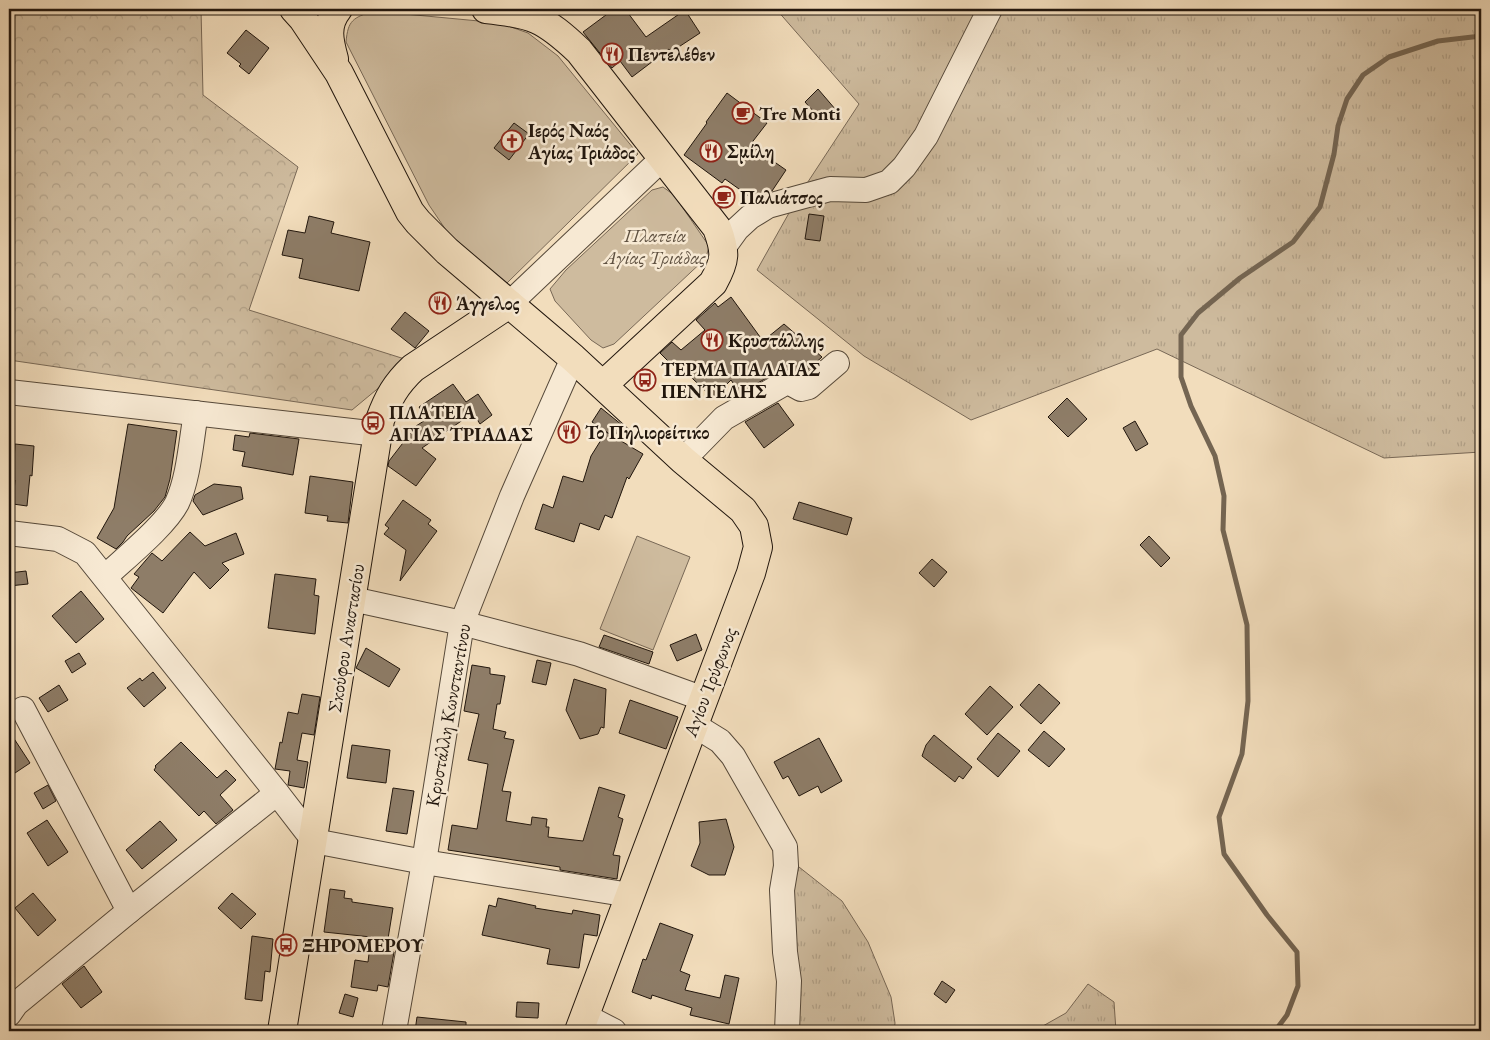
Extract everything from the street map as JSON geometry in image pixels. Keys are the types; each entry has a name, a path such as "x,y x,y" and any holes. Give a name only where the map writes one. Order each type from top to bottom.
{"main road":[{"path":"294,9 303,19 339,73 410,212 434,239 602,385 713,283 722,264 724,247 717,228 579,51 559,32 534,17 486,9"},
{"path":"338,9 330,22 328,31 329,42 339,73"},
{"name":"Σκούφου Αναστασίου","path":"282,1031 314,841 380,420 388,398 413,368 509,304"},
{"name":"Αγίου Τρύφωνος","path":"582,1024 751,573 758,547 754,526 743,510 683,460 602,385"}],"street":[{"path":"724,247 737,229 750,217 768,206 830,189 866,190 889,182 904,167 926,136 990,9"},
{"path":"509,304 663,158"},
{"name":"Κρυστάλλη Κωνσταντίνου","path":"394,1031 424,862 462,623 512,496 573,358"},
{"path":"683,460 724,418 785,383 801,390 808,387 838,363"},
{"path":"9,392 378,434"},
{"path":"105,577 165,520 176,504 183,486 196,413"},
{"path":"9,533 58,540 85,552 314,841 424,862 630,895"},
{"path":"352,599 462,623 579,654 704,699"},
{"path":"23,709 129,911"},
{"path":"694,725 720,741 733,756 785,847 786,866 782,890 785,952 789,981 788,1031"},
{"path":"9,1014 16,1004 277,793"},
{"path":"582,1024 614,1031"}],"green space":[{"path":"9,9 201,9 203,95 298,167 249,310 411,361 352,410 9,360"},
{"path":"776,9 1481,9 1481,452 1384,458 1157,349 971,420 864,356 757,270 798,197 859,104"},
{"path":"373,11 500,23 528,33 558,56 638,154 506,284 450,236 429,205 346,42 350,24 356,18"},
{"name":"Πλατεία Αγίας Τριάδας","path":"663,187 674,195 709,246 706,258 614,344 603,348 591,340 555,301 550,289 566,270 652,190"},
{"path":"637,536 690,557 653,650 600,629"},
{"path":"799,867 842,901 868,942 891,997 895,1023 894,1031 798,1031 790,896"},
{"path":"1088,984 1114,1002 1116,1031 1034,1031 1066,1013"}],"building":[{"path":"614,9 625,9 646,37 685,10 700,33 671,52 669,49 632,77 620,61 612,68 583,32"},
{"path":"246,30 269,48 249,74 239,66 241,64 227,53"},
{"path":"818,89 836,110 823,122 805,102"},
{"path":"727,93 767,123 750,145 786,170 772,191 753,199 725,179 722,183 684,155"},
{"name":"Ιερός Ναός Αγίας Τριάδος","path":"514,123 529,134 509,160 494,148"},
{"path":"809,214 824,216 820,241 805,239"},
{"path":"309,216 334,222 331,233 370,242 359,291 299,278 303,259 282,255 288,230 305,233"},
{"path":"731,297 763,341 784,324 822,357 803,374 790,369 779,371 740,393 731,380 713,398 674,361 671,364 660,353 672,342 681,350 705,330 696,320 715,303 718,307"},
{"path":"405,312 429,331 415,348 391,329"},
{"path":"453,384 466,402 478,394 492,415 480,424 473,413 422,448 436,459 416,486 388,466 389,461 416,426 427,419 419,407"},
{"path":"1067,398 1087,419 1068,437 1048,417"},
{"path":"778,403 794,425 764,448 745,422"},
{"path":"601,408 622,425 614,437 592,422"},
{"path":"1135,421 1148,444 1136,451 1123,428"},
{"path":"128,424 177,431 170,479 165,497 154,511 116,549 97,538 114,508"},
{"path":"606,432 643,454 629,479 627,477 612,518 605,515 599,530 580,523 574,542 535,529 543,504 553,508 563,476 583,482 591,456"},
{"path":"250,433 299,439 293,475 242,466 245,452 233,450 235,435 249,437"},
{"path":"15,444 34,446 27,506 13,504"},
{"path":"310,476 353,482 348,523 327,521 328,516 305,513"},
{"path":"214,484 241,487 243,499 203,515 193,501 195,495"},
{"path":"403,500 431,520 428,524 437,531 400,581 406,550 384,534 389,528 385,525"},
{"path":"799,502 852,518 847,535 793,519"},
{"path":"190,532 205,546 236,533 244,554 222,563 229,570 210,589 194,572 163,613 131,588 139,577 134,574 152,553 162,561"},
{"path":"1149,536 1170,558 1161,567 1140,545"},
{"path":"932,559 947,572 934,587 919,573"},
{"path":"26,571 28,584 9,586 9,573"},
{"path":"275,574 316,579 314,595 319,596 315,634 268,628"},
{"path":"81,591 104,619 76,643 52,616"},
{"path":"696,634 702,650 677,661 670,645"},
{"path":"604,635 653,652 649,664 599,647"},
{"path":"366,648 400,669 389,687 356,668"},
{"path":"79,653 86,664 72,673 65,661"},
{"path":"537,660 551,663 546,685 532,682"},
{"path":"472,665 490,668 490,674 505,676 500,704 497,704 493,729 506,732 504,738 514,740 502,791 511,792 506,821 531,825 532,817 547,819 546,827 549,827 548,837 583,841 599,787 625,795 618,817 623,819 613,855 620,856 617,879 560,870 560,867 448,850 452,825 477,829 488,764 468,760 479,714 464,711"},
{"path":"153,672 166,688 144,707 127,688 140,678 142,681"},
{"path":"574,679 606,689 604,728 601,727 598,734 580,739 566,710"},
{"path":"1039,684 1060,703 1041,724 1020,705"},
{"path":"59,685 68,700 48,712 39,698"},
{"path":"990,686 1013,707 987,735 965,714"},
{"path":"302,694 320,697 314,735 302,733 297,760 308,762 304,788 288,785 290,771 275,769 288,712 298,714"},
{"path":"630,700 678,717 666,749 619,733"},
{"path":"9,731 30,763 9,777"},
{"path":"1044,731 1065,749 1049,767 1028,750"},
{"path":"998,733 1020,751 998,777 977,759"},
{"path":"934,735 972,767 963,779 959,776 955,782 922,756 926,745"},
{"path":"819,738 842,781 821,793 818,786 799,796 788,776 783,779 774,762"},
{"path":"181,742 217,778 226,770 236,780 220,795 233,810 216,824 204,811 199,816 154,770 155,766"},
{"path":"352,745 390,750 386,783 347,778"},
{"path":"48,785 56,801 43,809 34,793"},
{"path":"393,788 414,791 407,834 386,831"},
{"path":"726,819 734,847 725,875 709,875 691,866 700,843 699,822"},
{"path":"47,820 68,852 48,866 27,833"},
{"path":"160,821 177,840 142,869 126,850"},
{"path":"330,889 345,891 344,898 352,899 352,902 393,908 386,951 394,952 388,987 378,985 377,991 351,987 355,960 368,962 371,937 324,932"},
{"path":"33,893 56,920 38,936 15,908"},
{"path":"232,893 256,914 241,929 218,908"},
{"path":"498,898 536,906 535,908 572,914 573,910 600,915 597,936 584,934 579,968 547,964 550,949 482,935 489,905 496,907"},
{"path":"660,923 693,935 680,971 690,975 685,990 720,998 725,975 739,978 729,1024 690,1015 692,1008 652,995 651,999 632,992 643,959 646,960"},
{"path":"252,936 273,939 270,972 265,971 262,1001 245,999"},
{"path":"84,966 102,992 81,1008 62,984"},
{"path":"942,981 955,990 946,1003 934,994"},
{"path":"345,994 358,998 353,1017 339,1013"},
{"path":"517,1002 539,1003 538,1018 516,1017"},
{"path":"417,1017 466,1022 466,1031 415,1031"}],"waterway":[{"path":"1275,1031 1287,1015 1298,986 1297,952 1267,915 1224,854 1219,817 1242,754 1248,701 1247,625 1223,530 1224,496 1215,456 1191,406 1181,377 1181,335 1198,313 1240,278 1293,242 1320,207 1334,154 1338,126 1347,99 1363,75 1389,57 1438,41 1481,36"}],"place":[{"name":"Πεντελέθεν","path":"612,54"},
{"name":"Tre Monti","path":"743,113"},
{"name":"Ιερός Ναός Αγίας Τριάδος","path":"512,141"},
{"name":"Σμίλη","path":"711,151"},
{"name":"Παλιάτσος","path":"724,197"},
{"name":"Άγγελος","path":"440,303"},
{"name":"Κρυστάλλης","path":"712,340"},
{"name":"ΤΕΡΜΑ ΠΑΛΑΙΑΣ ΠΕΝΤΕΛΗΣ","path":"645,380"},
{"name":"ΠΛΑΤΕΙΑ ΑΓΙΑΣ ΤΡΙΑΔΑΣ","path":"373,423"},
{"name":"Το Πηλιορείτικο","path":"569,432"},
{"name":"ΞΗΡΟΜΕΡΟΥ","path":"286,945"}]}
